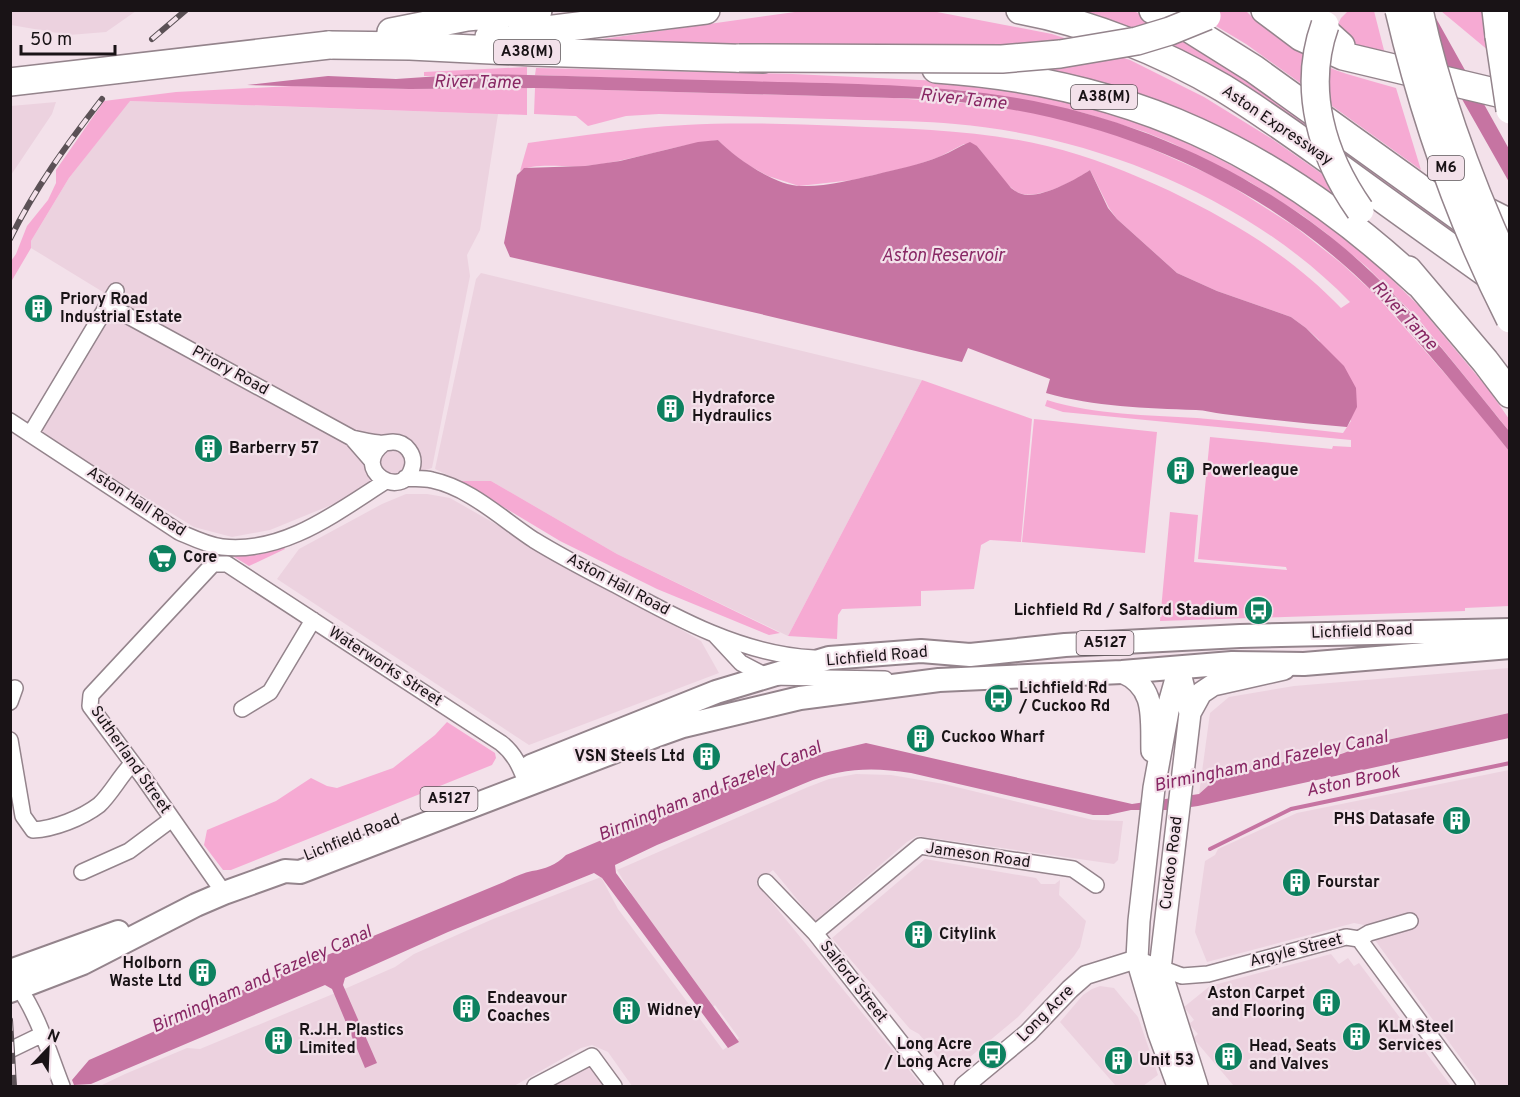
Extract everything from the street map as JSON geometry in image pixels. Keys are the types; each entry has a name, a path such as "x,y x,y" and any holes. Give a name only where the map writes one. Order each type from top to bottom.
{"highway":[{"path":"467,17 497,10"},
{"name":"A38(M)","path":"10,82 329,45 467,17 538,10"},
{"name":"A38(M)","path":"410,46 706,10"},
{"name":"Aston Expressway","path":"1020,10 1070,23 1117,39 1163,58 1222,88 1306,143 1509,289"},
{"name":"Aston Expressway","path":"1153,10 1220,46 1509,254"},
{"name":"A38(M)","path":"329,45 739,58 1002,58 1076,52 1130,43 1170,31 1218,10"},
{"path":"1265,10 1288,29 1315,44 1357,60 1498,98 1502,22 1509,10"},
{"path":"1301,10 1357,60"},
{"path":"1334,10 1322,33 1315,66 1316,102 1323,135 1336,169 1353,200 1418,283 1485,361 1509,394"},
{"name":"M6","path":"1399,10 1443,159 1470,232 1509,319"},
{"name":"M6","path":"1419,10 1440,88 1462,154 1509,271"},
{"name":"A38(M)","path":"739,58 958,71 1009,77 1076,89 1135,106 1201,132 1286,178 1373,242 1418,283"},
{"path":"1331,124 1416,174 1509,223"}],"main road":[{"name":"Lichfield Road","path":"13,983 83,963 196,905 285,871 300,872 524,777 672,709 723,690 829,658 921,651 970,655 1065,645 1240,636 1509,630"},
{"path":"970,655 1069,659 1156,655 1170,660 1179,668 1195,655 1240,636"},
{"name":"Lichfield Road","path":"524,777 683,726 800,698 939,680 1122,672 1232,663 1304,664 1509,647"},
{"path":"1190,713 1201,693 1213,685 1304,664"},
{"name":"Cuckoo Road","path":"1179,668 1190,713 1160,969 1197,1086"},
{"name":"Cuckoo Road","path":"1178,1086 1159,1034 1137,959 1154,788 1170,700 1179,668"},
{"path":"1122,672 1142,684 1150,707 1154,788"}],"street":[{"path":"31,433 116,291"},
{"name":"Priory Road","path":"108,305 352,438 383,444"},
{"name":"Aston Hall Road","path":"10,421 179,532 205,543 224,547 262,546 336,514 386,481 399,482 405,478 431,480 471,497 534,540 657,608 760,650 787,657 829,658"},
{"name":"Priory Road","path":"352,438 373,464"},
{"name":"Aston Hall Road","path":"383,444 396,442 403,445 408,449 413,461 431,480"},
{"path":"367,493 374,454 383,444"},
{"path":"405,478 412,468 413,461"},
{"path":"373,464 380,478 386,481"},
{"name":"Sutherland Street","path":"224,893 90,706 91,695 213,564 227,564"},
{"name":"Waterworks Street","path":"227,564 501,743 510,750 524,777"},
{"path":"242,709 270,692 314,620"},
{"name":"Aston Hall Road","path":"714,633 741,663 768,677 939,680"},
{"path":"10,740 23,816 33,830 45,830 99,804 132,764"},
{"path":"82,872 129,851 172,819"},
{"name":"Jameson Road","path":"815,933 920,846 1072,869 1096,885"},
{"name":"Salford Street","path":"766,882 815,933 935,1086"},
{"path":"1359,939 1369,933 1410,921"},
{"name":"Argyle Street","path":"1137,959 1182,976 1208,974 1346,937 1359,939 1467,1086"},
{"name":"Long Acre","path":"970,1085 1028,1034 1086,975 1137,959"},
{"path":"13,983 27,1000 43,1034 60,1083"},
{"path":"10,1050 43,1034"},
{"path":"535,1086 592,1056 614,1086"}],"shaded area":[{"path":"10,11 136,11 106,32 69,35 11,25"},
{"path":"802,11 937,12 1052,34 1130,60 1204,97 1272,139 1325,176 1336,197 1112,87 1063,73 969,52 594,44 595,40"},
{"path":"1056,11 1133,11 1164,23 1437,211 1509,278 1308,134"},
{"path":"1191,11 1246,11 1268,31 1305,56 1347,74 1396,88 1421,170 1246,44"},
{"path":"1348,11 1374,11 1386,58 1334,32 1341,18"},
{"path":"1441,11 1490,11 1489,51"},
{"path":"527,67 527,75 424,76 424,72"},
{"path":"536,68 793,74 941,81 1035,93 1128,118 1194,146 1258,179 1321,220 1378,266 1418,305 1489,390 1509,419 1509,431 1420,321 1368,268 1326,233 1250,182 1145,132 1084,113 960,90 535,75"},
{"path":"292,86 409,89 527,88 527,115 130,101 69,178 31,241 31,248 11,282 11,261 27,226 48,200 56,183 56,170 104,101 176,92"},
{"path":"535,88 894,98 989,105 1047,115 1127,138 1220,179 1294,226 1341,263 1376,295 1475,408 1509,451 1509,606 1465,608 1465,611 1160,621 1170,512 1198,515 1194,562 1287,570 1286,567 1198,559 1210,437 1332,449 1333,446 1351,447 1351,440 1063,412 1045,406 1047,400 1084,409 1343,433 1351,421 1319,340 1291,317 1217,291 1177,273 1117,219 1090,170 1055,189 1025,194 1017,192 1007,184 977,146 964,144 939,157 913,166 853,180 799,186 768,176 748,165 718,140 602,164 534,167 520,171 528,143 665,126 804,125 920,129 997,137 1047,146 1079,155 1170,191 1217,215 1282,256 1341,308 1350,302 1310,265 1266,232 1219,204 1168,179 1116,158 1063,142 1009,131 921,122 659,114 626,116 588,126 576,116 534,114"},
{"path":"129,101 498,114 480,230 467,255 470,276 432,468 373,488 270,530 232,537 194,527 33,429 103,292 31,248 31,241 69,178"},
{"path":"56,102 52,114 11,175 11,106"},
{"path":"481,273 922,380 788,636 617,554 491,481 460,481 435,469 476,279"},
{"path":"922,380 1032,419 1021,542 990,540 981,545 974,589 921,591 921,606 842,609 838,615 837,639 788,636"},
{"path":"1034,419 1157,432 1145,553 1022,542"},
{"path":"460,481 491,481 617,554 780,633 769,635 657,589 560,541"},
{"path":"406,494 427,494 450,498 701,641 719,673 529,745 277,579 299,549 382,504"},
{"path":"284,547 285,549 249,566 231,555 256,555"},
{"path":"1509,668 1509,713 1356,747 1350,751 1318,759 1310,756 1231,773 1218,777 1199,794 1210,713 1229,697 1294,686"},
{"path":"447,722 495,753 496,758 492,765 231,870 223,870 204,845 207,830 276,801 311,778 337,788 393,768 435,735"},
{"path":"1509,770 1509,1086 1481,1086 1364,925 1354,923 1207,962 1195,932 1205,861 1215,855 1218,849 1297,813"},
{"path":"856,774 891,775 944,784 1093,820 1123,821 1118,860 1114,864 917,836 815,921 773,870 756,883 922,1086 632,1086 608,1052 592,1045 581,1048 514,1086 100,1086 187,1048 200,1049 333,994 395,967 414,954 493,919 601,877 618,909 723,1050 739,1038 715,1005 713,1007 635,900 617,870 808,787 829,779"},
{"path":"925,859 1036,878 1041,884 1055,884 1060,880 1059,895 1086,921 1080,947 1074,956 1018,1017 958,1067 945,1067 919,1034 910,1029 832,938"},
{"path":"1331,954 1339,964 1348,958 1354,966 1359,963 1451,1086 1234,1086 1193,1038 1198,1034 1189,1024 1194,1020 1184,1007 1210,986"},
{"path":"1100,986 1114,988 1138,1017 1158,1075 1143,1086 1116,1086 1060,1022 1083,995"},
{"path":"591,1065 606,1086 551,1086"}],"water":[{"path":"1412,11 1432,11 1509,149 1509,182"},
{"name":"River Tame","path":"470,74 949,89 1058,106 1139,131 1178,146 1253,184 1323,231 1350,253 1422,325 1509,431 1509,451 1394,314 1330,253 1279,215 1226,183 1170,156 1112,134 1052,118 990,106 927,99 535,88 409,89 247,85 328,76 396,79"},
{"name":"Aston Reservoir","path":"718,140 756,170 791,185 801,186 838,183 908,167 941,156 970,142 977,146 1011,188 1028,195 1052,190 1090,170 1108,208 1117,219 1177,273 1217,291 1291,317 1306,328 1344,366 1356,388 1357,407 1347,427 1269,420 1199,410 1102,404 1064,398 1046,393 1050,379 968,348 962,362 510,257 504,243 517,175 524,168 585,166 620,161 698,142"},
{"path":"1509,713 1509,738 1198,806 1170,810 1131,810 1108,815 1093,815 911,773 882,770 844,772 803,784 615,865 616,873 739,1042 728,1048 602,878 594,873 448,932 345,978 343,985 377,1063 365,1068 332,989 325,985 91,1084 74,1085 72,1080 89,1060 187,1017 192,1011 518,876 550,866 566,855 673,810 677,813 695,805 699,798 705,795 786,762 866,743 1132,804 1199,794 1218,777 1310,756 1333,756 1356,747"}],"waterway":[{"name":"Aston Brook","path":"1210,849 1291,809 1510,763"}],"railway":[{"path":"152,39 186,10"},
{"path":"10,239 52,167 102,99"},
{"path":"10,1020 14,1086"}],"place":[{"name":"Priory Road Industrial Estate","path":"39,309"},
{"name":"Hydraforce Hydraulics","path":"671,408"},
{"name":"Barberry 57","path":"208,449"},
{"name":"Powerleague","path":"1181,471"},
{"name":"Core","path":"162,558"},
{"name":"Lichfield Rd / Salford Stadium","path":"1259,611"},
{"name":"Lichfield Rd / Cuckoo Rd","path":"998,698"},
{"name":"Cuckoo Wharf","path":"920,738"},
{"name":"VSN Steels Ltd","path":"706,757"},
{"name":"PHS Datasafe","path":"1456,820"},
{"name":"Fourstar","path":"1296,883"},
{"name":"Citylink","path":"918,935"},
{"name":"Holborn Waste Ltd","path":"203,973"},
{"name":"Aston Carpet and Flooring","path":"1326,1003"},
{"name":"Endeavour Coaches","path":"466,1008"},
{"name":"Widney","path":"626,1011"},
{"name":"KLM Steel Services","path":"1357,1037"},
{"name":"R.J.H. Plastics Limited","path":"278,1040"},
{"name":"Long Acre / Long Acre","path":"993,1054"},
{"name":"Head, Seats and Valves","path":"1228,1056"},
{"name":"Unit 53","path":"1118,1061"}],"water label":[{"name":"Birmingham and Fazeley Canal","path":"1271,762"},
{"name":"Birmingham and Fazeley Canal","path":"710,792"},
{"name":"Birmingham and Fazeley Canal","path":"262,980"}]}
